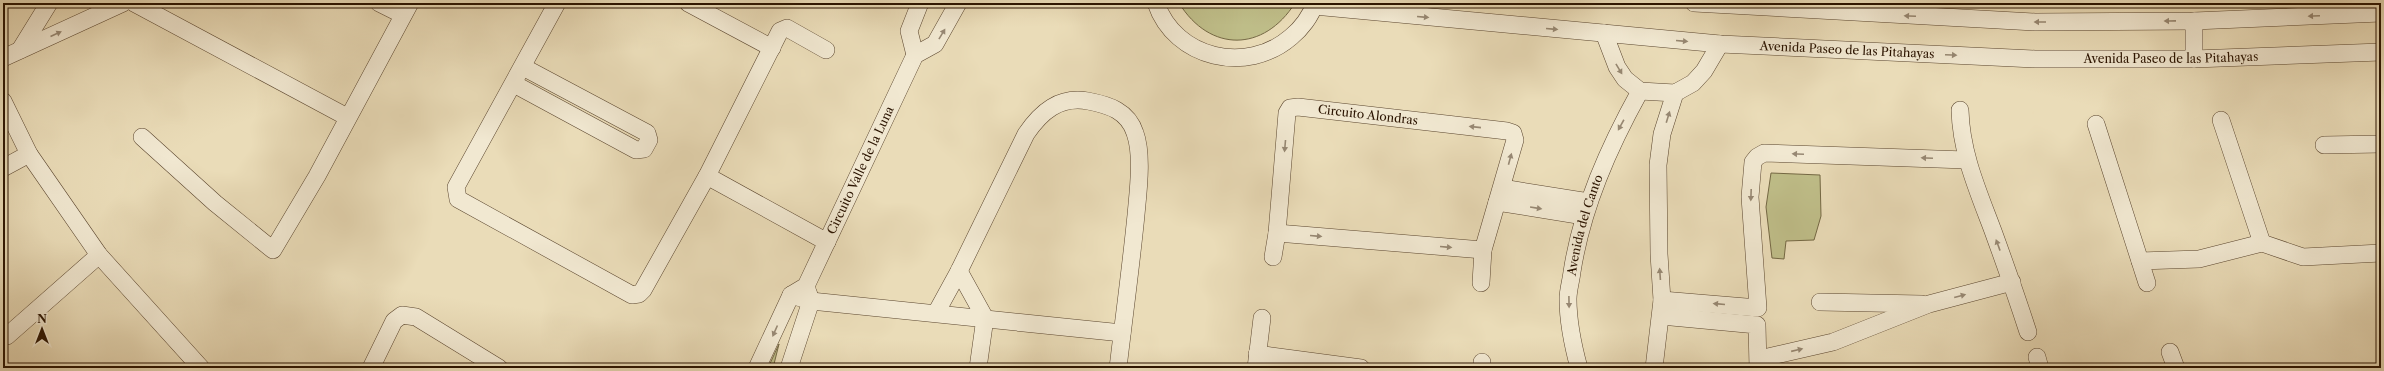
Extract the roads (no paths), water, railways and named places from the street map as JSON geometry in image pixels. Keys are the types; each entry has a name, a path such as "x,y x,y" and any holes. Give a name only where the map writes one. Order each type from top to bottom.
{"street":[{"path":"20,50 49,3"},
{"path":"3,58 123,3"},
{"path":"134,3 347,117"},
{"path":"142,136 215,203 273,250 317,176 347,117 406,9 379,3"},
{"path":"557,3 456,188 458,199 632,295 639,294 643,290 707,176 780,31 787,28 826,50"},
{"path":"688,3 772,48"},
{"path":"920,3 909,31 915,55 935,44 958,3"},
{"path":"1156,3 1161,15 1178,37 1200,52 1227,59 1254,57 1280,47 1300,29 1315,4"},
{"path":"1694,3 2035,22 2194,21 2381,13"},
{"name":"Avenida Paseo de las Pitahayas","path":"1315,4 1720,44 2035,59 2194,59 2381,52"},
{"path":"2194,21 2194,59"},
{"path":"1604,33 1617,67 1625,79 1640,91 1675,93 1693,83 1704,71 1720,44"},
{"name":"Circuito Valle de la Luna","path":"789,368 809,293 827,242 915,55"},
{"path":"514,84 636,150 644,149 649,140 647,133 523,67"},
{"name":"Avenida del Canto","path":"1579,368 1572,342 1568,299 1574,257 1587,209 1616,135 1640,91"},
{"path":"1654,368 1662,308 1659,254 1658,165 1662,134 1675,93"},
{"path":"936,313 959,270 1026,134 1039,116 1057,104 1083,100 1110,105 1127,119 1136,134 1140,176 1131,275 1118,368"},
{"path":"3,101 30,154 99,255 201,368"},
{"name":"Circuito Alondras","path":"1273,257 1277,233 1287,114 1290,108 1298,107 1507,131 1513,133 1515,140 1483,250 1481,283"},
{"path":"1960,110 1961,132 1966,160 2012,282 2028,332"},
{"path":"2221,120 2262,243"},
{"path":"2096,124 2147,283"},
{"path":"2324,145 2381,144"},
{"path":"1662,308 1758,308 1750,197 1753,162 1757,157 1764,153 1966,160"},
{"path":"3,168 30,154"},
{"path":"707,176 827,242"},
{"path":"1500,195 1587,209"},
{"path":"1277,233 1483,250"},
{"path":"2140,261 2199,259 2262,243 2303,257 2381,253"},
{"path":"7,336 99,255"},
{"path":"959,270 985,318 978,368"},
{"path":"1662,308 1757,325 1759,363 1833,342 1929,304 2012,282"},
{"path":"757,368 791,295 809,293 936,313 1122,333"},
{"path":"1820,302 1929,304"},
{"path":"371,368 394,321 402,315 416,317 499,368"},
{"path":"1262,318 1256,361 1361,368"},
{"path":"2170,352 2176,368"}]}
